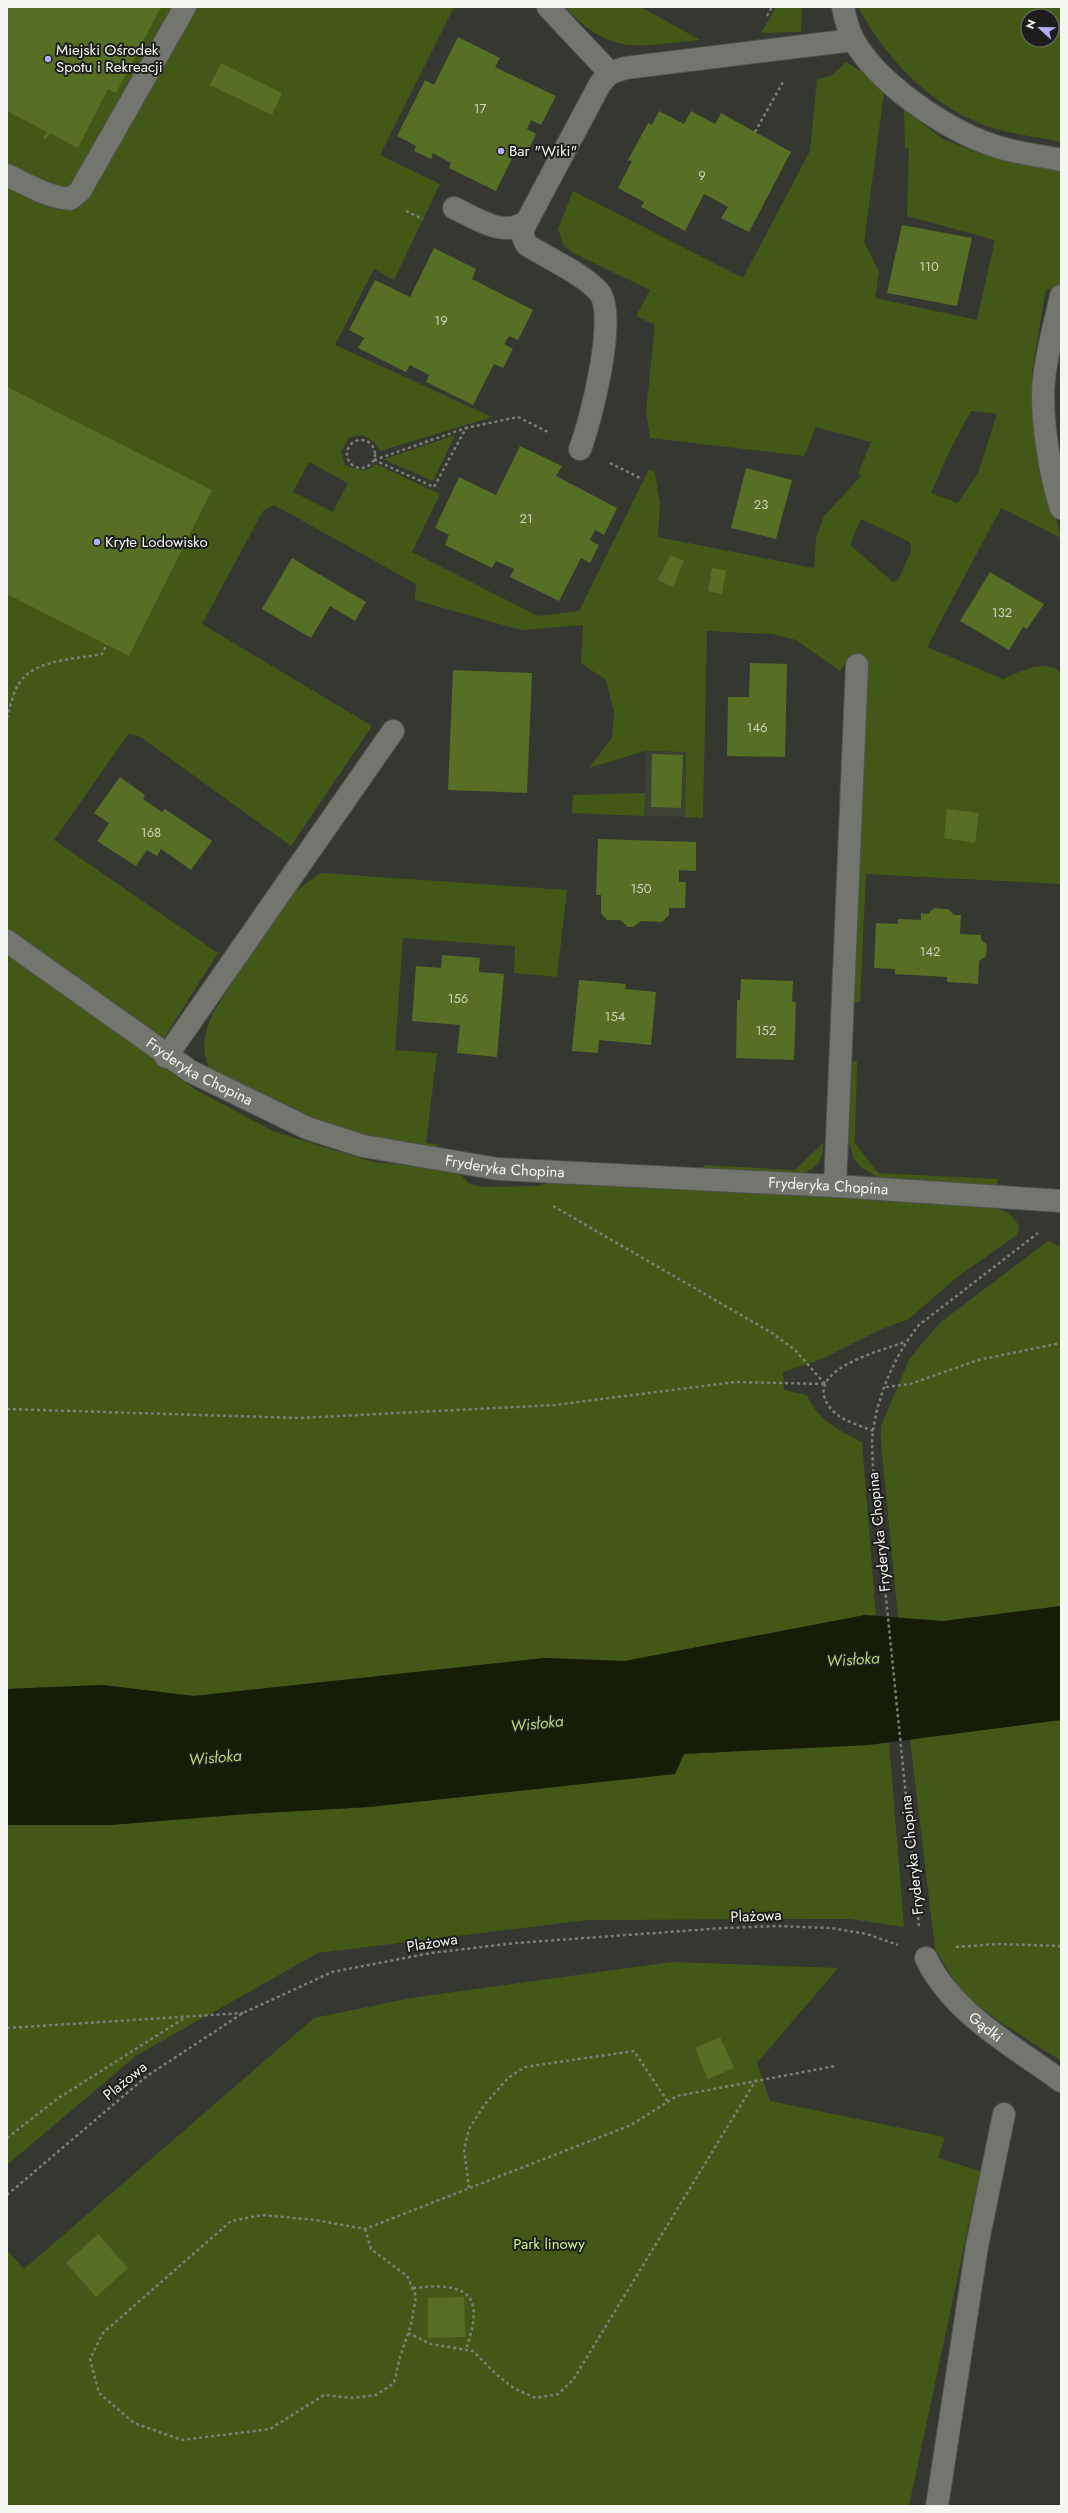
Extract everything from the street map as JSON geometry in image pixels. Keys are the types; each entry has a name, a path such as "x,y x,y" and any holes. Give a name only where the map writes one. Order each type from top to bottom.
{"lane":[{"path":"7,175 45,194 58,198 70,198 80,191 185,7"},
{"path":"548,7 610,73"},
{"path":"843,7 853,40 869,60 891,83 916,103 966,134 993,146 1061,160"},
{"path":"580,449 592,410 606,325 604,300 591,284 527,245 522,238 522,230 600,84 610,73 625,68 853,40"},
{"path":"454,208 497,228 519,227 526,221"},
{"path":"1061,296 1044,379 1043,399 1053,476 1061,508"},
{"path":"835,1186 856,665"},
{"path":"166,1057 393,731"},
{"name":"Fryderyka Chopina","path":"7,941 166,1057 219,1087 307,1128 340,1140 399,1153 498,1169 835,1186 1061,1201"},
{"name":"Gądki","path":"926,1958 940,1984 950,1995 990,2029 1061,2081"},
{"path":"937,2506 977,2246 1004,2114"}],"path":[{"path":"755,132 784,80"},
{"path":"374,460 376,453 372,445 362,439 351,443 346,454 350,464 360,469 370,467 374,460 466,428 518,417 640,478"},
{"path":"374,460 434,487 466,428"},
{"path":"7,718 16,691 27,675 47,665 102,654 107,644"},
{"path":"548,1203 772,1333 795,1350 825,1384"},
{"name":"Fryderyka Chopina","path":"919,1928 873,1468 873,1431 886,1387 905,1342 919,1325 1044,1228"},
{"path":"873,1431 835,1413 825,1400 825,1384 837,1369 848,1363 905,1342"},
{"path":"886,1387 910,1384 978,1360 1061,1343"},
{"path":"7,1409 299,1418 555,1405 736,1382 825,1384"},
{"name":"Plażowa","path":"7,2195 147,2076 243,2013 332,1972 431,1953 567,1938 777,1926 831,1928 887,1940 926,1958"},
{"path":"926,1958 948,1948 968,1945 1061,1946"},
{"path":"7,2028 243,2013"},
{"path":"7,2138 57,2098 187,2017"},
{"path":"469,2188 464,2149 469,2129 485,2104 508,2078 525,2067 634,2051 668,2102"},
{"path":"365,2229 371,2249 407,2276 416,2296 408,2333 400,2357 394,2383 376,2395 352,2398 324,2395 270,2429 182,2440 134,2423 99,2393 90,2359 103,2333 231,2221 262,2215 315,2220 365,2229 631,2125 677,2096 835,2066"},
{"path":"408,2333 431,2344 473,2351 497,2375 515,2389 536,2398 558,2394 573,2380 756,2080"},
{"path":"413,2288 434,2286 453,2287 468,2295 475,2309 471,2333 466,2349"}],"shaded area":[{"path":"645,751 686,752 685,817 644,816"}],"green space":[{"path":"7,7 454,7 380,155 440,184 394,280 374,269 335,345 492,417 380,451 374,442 363,435 349,437 341,452 345,465 357,470 365,470 376,464 440,494 412,552 538,616 579,611 649,469 655,472 660,505 658,537 814,568 816,538 824,516 862,475 858,474 871,442 816,427 804,456 650,438 646,411 655,325 636,316 650,290 573,253 564,246 558,229 573,191 743,278 810,151 817,79 831,76 846,62 862,72 884,93 864,242 879,272 875,298 977,320 995,240 907,216 909,149 905,148 904,110 943,139 978,153 1061,170 1061,290 1046,289 1032,372 1034,408 1043,463 1061,538 1001,508 927,647 1003,679 1033,667 1041,666 1055,668 1061,673 1061,884 866,874 860,1002 853,1002 853,657 846,662 840,671 796,640 772,634 707,631 703,818 685,817 686,752 645,751 589,768 612,738 614,712 606,680 581,663 583,625 521,630 415,600 416,584 274,505 263,511 202,624 372,726 291,846 142,738 129,733 54,840 218,953 164,1038 7,930","holes":["971,411 997,414 978,473 958,503 931,493 950,450","309,462 348,483 333,512 293,492","861,519 910,542 911,551 899,579 893,582 850,545"]},
{"path":"565,7 641,7 700,40 643,45 612,41 597,34 582,23"},
{"path":"776,7 802,7 801,32 761,33"},
{"path":"858,7 1061,7 1061,142 1000,130 981,124 961,115 925,90 909,76 881,43"},
{"path":"455,435 433,481 383,459 384,459"},
{"path":"645,793 644,816 572,813 573,795"},
{"path":"321,873 567,890 557,977 514,973 515,946 403,938 395,1050 437,1053 426,1143 440,1145 434,1149 334,1130 211,1071 208,1064 205,1056 204,1042 207,1028 213,1013 290,895"},
{"path":"7,953 196,1090 275,1132 373,1162 457,1170 469,1184 483,1187 538,1186 556,1181 986,1207 1002,1210 1010,1214 1019,1227 1017,1235 957,1277 909,1319 884,1328 822,1359 783,1372 784,1390 807,1395 811,1404 823,1418 862,1442 876,1616 865,1615 625,1661 545,1658 194,1696 102,1685 7,1689"},
{"path":"851,1061 857,1062 855,1143 878,1173 998,1179 996,1187 879,1178 861,1167 854,1159 848,1139"},
{"path":"823,1143 822,1154 818,1163 815,1167 800,1174 705,1170 704,1165 795,1170"},
{"path":"1048,1241 1061,1247 1061,1606 944,1621 898,1618 881,1443 881,1426 909,1360 941,1322"},
{"path":"1061,1720 1061,2061 1000,2022 963,1994 935,1949 910,1739"},
{"path":"889,1742 904,1927 850,1919 587,1920 318,1953 137,2055 7,2165 7,1825 111,1825 246,1814 369,1807 674,1774 683,1754"},
{"name":"Park linowy","path":"672,1962 838,1968 757,2063 770,2101 945,2137 938,2158 980,2171 909,2506 7,2506 7,2250 24,2269 314,2018 411,1998"}],"water":[{"name":"Wisłoka","path":"1061,1606 1061,1720 869,1745 684,1754 675,1774 369,1807 246,1814 111,1825 7,1825 7,1689 102,1685 194,1696 545,1658 625,1661 865,1615 944,1621"}],"building":[{"name":"Miejski Ośrodek Spotu i Rekreacji","path":"7,7 161,7 116,93 108,89 78,148 50,133 46,139 43,138 47,132 7,111"},
{"path":"458,37 500,58 495,67 556,96 541,125 531,120 527,129 536,134 527,153 517,148 496,191 449,168 451,163 433,153 431,159 414,151 416,146 397,136 425,80 434,85"},
{"path":"221,63 282,93 272,115 210,85"},
{"path":"659,111 684,124 691,111 715,124 721,113 791,152 749,232 721,218 728,207 704,194 685,231 641,207 644,202 618,188 632,161 628,160 648,123 652,125"},
{"path":"902,225 972,238 957,306 887,293"},
{"path":"434,248 476,269 472,279 533,310 518,340 509,336 504,344 513,349 503,368 494,364 473,405 426,382 429,375 410,365 406,372 358,348 364,338 349,330 375,280 410,297"},
{"name":"Kryte Lodowisko","path":"7,387 212,490 129,656 7,594"},
{"path":"520,446 562,466 556,476 617,508 604,535 595,530 590,540 599,545 590,563 581,558 559,601 510,577 514,569 496,561 492,568 445,545 449,535 435,528 459,477 496,495"},
{"path":"746,468 792,480 776,539 731,528"},
{"path":"670,555 684,561 673,587 658,580"},
{"path":"292,558 366,602 355,621 330,606 311,638 262,609"},
{"path":"712,568 726,570 722,594 708,591"},
{"path":"990,572 1044,604 1027,629 1023,627 1009,650 960,621"},
{"path":"750,663 787,664 785,757 727,756 728,697 749,697"},
{"path":"453,670 532,673 527,793 448,790"},
{"path":"652,754 683,755 681,808 651,807"},
{"path":"120,777 145,795 143,799 162,812 165,809 212,841 191,870 161,849 157,856 147,850 136,866 97,841 109,823 94,813"},
{"path":"947,809 979,813 975,843 944,838"},
{"path":"598,839 696,842 696,871 679,870 679,882 686,882 685,908 669,908 669,915 662,922 641,921 633,927 628,927 620,920 607,920 601,913 601,895 596,895"},
{"path":"934,908 948,909 954,915 961,915 960,934 981,935 981,939 987,945 986,956 979,961 978,984 947,982 947,977 895,974 895,969 874,968 876,923 898,924 898,919 921,920 921,913 928,914"},
{"path":"442,955 480,958 479,972 504,974 497,1057 457,1053 460,1025 412,1021 416,966 441,968"},
{"path":"741,979 793,981 792,1002 796,1002 794,1060 736,1058 737,1000 740,1000"},
{"path":"579,980 626,984 625,989 656,992 651,1045 599,1040 598,1053 572,1051"},
{"path":"720,2037 734,2068 708,2079 695,2048"},
{"path":"98,2234 128,2268 96,2297 66,2263"},
{"path":"464,2297 465,2337 428,2338 428,2298"}],"place":[{"name":"Miejski Ośrodek Spotu i Rekreacji","path":"48,59"},
{"name":"Bar \"Wiki\"","path":"501,151"},
{"name":"Kryte Lodowisko","path":"97,542"}]}
